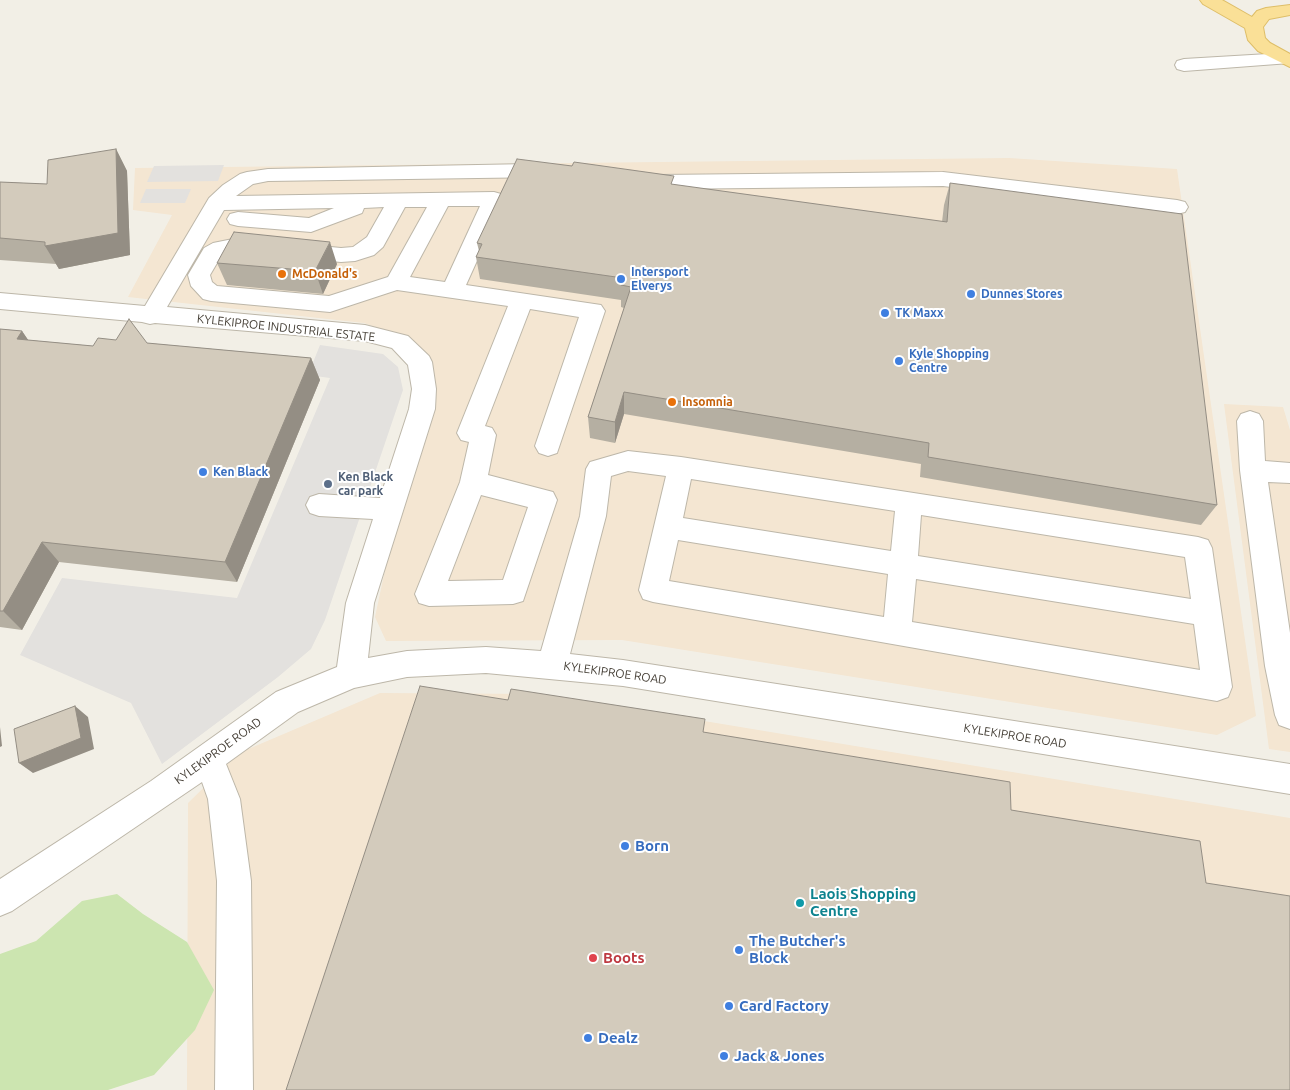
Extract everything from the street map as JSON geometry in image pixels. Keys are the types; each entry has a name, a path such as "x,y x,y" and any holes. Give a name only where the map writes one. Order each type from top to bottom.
{"main road":[{"path":"1209,0 1255,33 1273,54 1287,60"},
{"path":"1244,2 1286,10"},
{"path":"1255,33 1263,15 1286,10"}],"street":[{"path":"1212,62 1255,33"},
{"path":"1184,65 1212,62 1287,60"},
{"path":"150,316 213,210 230,190 247,179 268,175 530,170 569,173"},
{"path":"616,177 658,182 943,179 1177,207"},
{"path":"213,210 311,225 369,202 494,199 452,291"},
{"path":"396,282 441,200"},
{"path":"398,201 375,242 366,250 355,254 341,255 238,245 221,248 212,253 199,275 202,286 211,293 330,304 396,282 593,310 548,446"},
{"path":"473,482 544,500 513,592 430,594 473,482 477,434 522,300"},
{"name":"KYLEKIPROE INDUSTRIAL ESTATE","path":"0,301 150,316 365,333 400,342 420,362 424,389 422,409 360,603 351,675"},
{"path":"1250,421 1253,470 1280,666 1290,715"},
{"path":"552,665 593,516 599,469 628,462 681,467 1198,548 1217,687 653,590 681,467"},
{"path":"1253,470 1290,474"},
{"path":"897,632 908,503"},
{"path":"319,505 390,509"},
{"path":"668,526 1207,614"},
{"name":"KYLEKIPROE ROAD","path":"0,899 153,798 287,702 351,675 406,664 486,660 623,673 1290,778"},
{"path":"208,758 224,799 234,881 234,1090"}],"shaded area":[{"name":"Kyle Shopping Centre","path":"1009,158 1177,169 1256,716 1217,735 622,640 386,641 375,617 391,542 433,379 414,341 364,323 128,297 172,215 133,210 135,168"},
{"path":"224,165 218,181 147,182 154,166"},
{"path":"146,189 191,189 185,203 140,203"},
{"name":"Ken Black car park","path":"320,345 383,354 398,367 403,390 325,620 311,649 278,677 162,764 131,703 20,655 62,578 237,598 330,378 308,375"},
{"path":"1224,404 1283,407 1290,430 1290,752 1269,749"},
{"name":"Laois Shopping Centre","path":"380,693 541,694 1290,818 1290,1090 187,1090 188,803 239,753"}],"green space":[{"path":"117,894 143,914 187,942 214,990 195,1030 154,1075 108,1090 0,1090 0,954 36,941 82,901"}],"building":[{"path":"116,149 118,233 45,246 45,242 0,238 0,182 47,184 48,160"},
{"name":"Kyle Shopping Centre","path":"517,159 572,166 574,162 674,176 671,184 947,222 950,183 1182,214 1217,505 928,457 929,443 624,392 615,422 588,417 631,287 621,285 623,278 476,257 482,244 477,243"},
{"path":"234,232 330,242 315,271 217,263"},
{"path":"129,319 147,343 311,358 225,562 42,542 3,611 0,611 0,329 22,331 17,339 93,346 98,338 116,340"},
{"name":"Laois Shopping Centre","path":"420,686 508,700 511,689 705,719 703,732 1010,782 1011,810 1200,841 1206,883 1290,896 1290,1090 286,1090"},
{"path":"75,706 81,738 19,763 14,729"}],"place":[{"name":"McDonald's","path":"282,274"},
{"name":"Intersport Elverys","path":"621,279"},
{"name":"Dunnes Stores","path":"971,294"},
{"name":"TK Maxx","path":"885,313"},
{"name":"Kyle Shopping Centre","path":"899,361"},
{"name":"Insomnia","path":"672,402"},
{"name":"Ken Black","path":"203,472"},
{"name":"Ken Black car park","path":"328,484"},
{"name":"Born","path":"625,846"},
{"name":"Laois Shopping Centre","path":"800,903"},
{"name":"The Butcher's Block","path":"739,950"},
{"name":"Boots","path":"593,958"},
{"name":"Card Factory","path":"729,1006"},
{"name":"Dealz","path":"588,1038"},
{"name":"Jack & Jones","path":"724,1056"}]}
